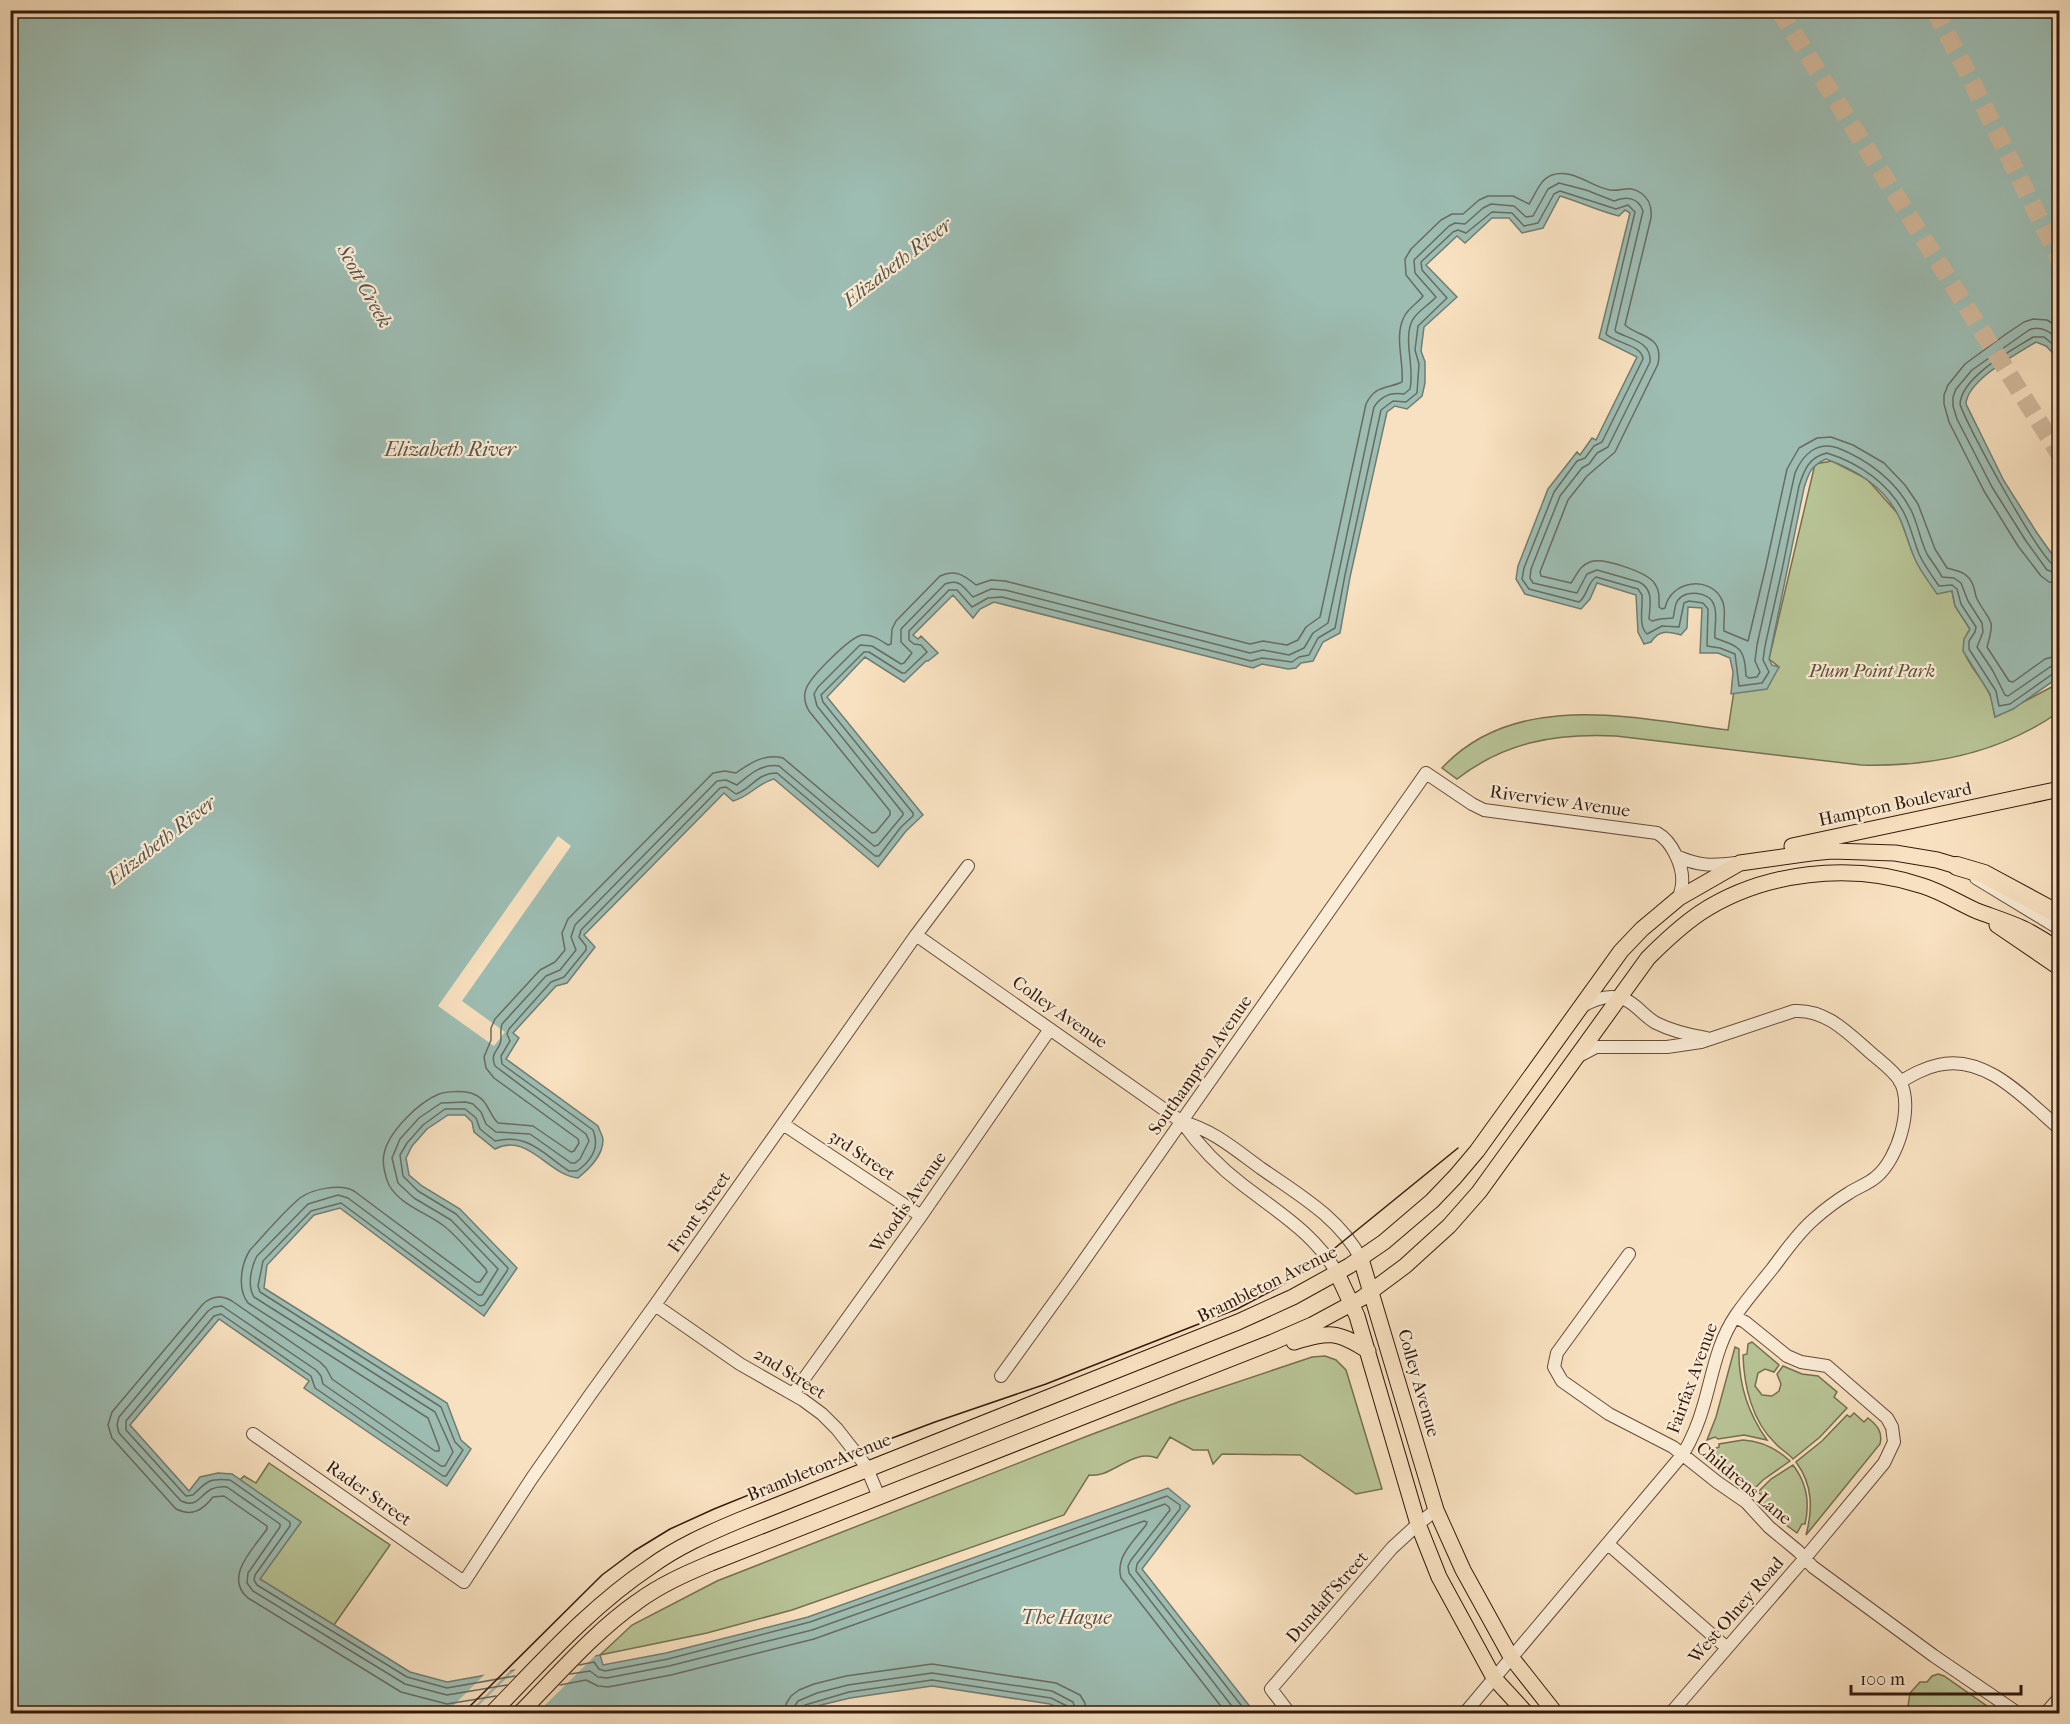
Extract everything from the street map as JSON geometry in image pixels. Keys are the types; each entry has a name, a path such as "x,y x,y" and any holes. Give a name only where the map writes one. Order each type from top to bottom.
{"highway":[{"path":"1956,866 1984,874 2060,915"}],"main road":[{"name":"Hampton Boulevard","path":"1740,863 1779,849 2060,789"},
{"name":"Brambleton Avenue","path":"491,1713 605,1602 649,1567 708,1534 1228,1326 1293,1297 1361,1259 1422,1210 1455,1177 1499,1122 1580,1007 1628,944 1679,898 1740,863 1810,853 1841,851 1906,854 1956,866"},
{"path":"519,1713 620,1616 651,1592 693,1570 1236,1357 1312,1325 1353,1304 1420,1254 1465,1210 1648,958 1684,925 1719,902 1750,888 1773,882 1819,874 1845,872 1870,874 1924,886 1978,911 2025,929 2060,950"},
{"path":"1978,911 2060,968"},
{"name":"Colley Avenue","path":"1361,1259 1436,1510 1462,1570 1511,1658 1556,1713"},
{"name":"Colley Avenue","path":"1337,1273 1353,1304 1418,1524 1450,1600 1494,1678 1527,1713"},
{"path":"1236,1357 1332,1334 1350,1340 1368,1351"}],"street":[{"name":"Riverview Avenue","path":"1431,776 1484,810 1657,833 1665,839 1676,856 1682,873 1683,885 1679,898"},
{"name":"Southampton Avenue","path":"1000,1376 1431,776"},
{"path":"1676,856 1699,865 1740,863"},
{"name":"Front Street","path":"465,1582 532,1478 916,935 968,866"},
{"name":"Brambleton Avenue","path":"1956,866 2060,929"},
{"name":"Colley Avenue","path":"916,935 1182,1122 1205,1129 1313,1205 1342,1232 1361,1259"},
{"path":"1580,1007 1592,1000 1604,997 1626,1000 1654,1022 1675,1032 1710,1039"},
{"path":"1575,1057 1596,1047 1667,1047 1710,1039 1794,1011 1815,1012 1842,1028 1894,1073 1900,1082 1939,1064 1962,1064 1979,1068 2002,1080 2060,1129"},
{"name":"Woodis Avenue","path":"793,1394 921,1216 1050,1029"},
{"name":"Fairfax Avenue","path":"1464,1713 1683,1454 1701,1414 1722,1339 1735,1317 1804,1228 1831,1205 1871,1180 1884,1169 1893,1156 1905,1114 1904,1093 1900,1082"},
{"name":"Colley Avenue","path":"1182,1122 1196,1142 1227,1173 1311,1238 1337,1273"},
{"name":"3rd Street","path":"783,1124 921,1216"},
{"name":"Childrens Lane","path":"1629,1254 1557,1353 1554,1367 1562,1381 1609,1414 1667,1443 1683,1454 1746,1502 1769,1527 1813,1567 1934,1656 2019,1713"},
{"name":"2nd Street","path":"655,1305 740,1364 793,1394 829,1421 867,1469 879,1497"},
{"name":"West Olney Road","path":"1670,1713 1884,1463 1894,1442 1892,1426 1887,1418 1827,1366 1801,1362 1787,1356 1745,1322 1735,1317"},
{"name":"Rader Street","path":"253,1434 465,1582"},
{"name":"Dundaff Street","path":"1290,1713 1271,1689 1392,1548 1436,1510"},
{"path":"1608,1544 1727,1648"},
{"path":"2045,1713 2060,1697"}],"green space":[{"name":"Plum Point Park","path":"1832,461 1867,479 1899,515 1913,554 1952,591 1955,606 1970,629 1965,639 1966,655 1990,696 1995,717 2059,683 2059,712 2013,738 1989,747 1964,755 1914,763 1861,765 1594,735 1552,739 1513,748 1475,766 1457,779 1442,768 1471,743 1504,727 1540,718 1578,715 1616,716 1728,730 1734,691 1779,667 1769,659 1815,464"},
{"path":"1752,1342 1779,1365 1774,1372 1765,1369 1758,1373 1755,1386 1762,1395 1772,1396 1779,1391 1781,1384 1777,1374 1783,1366 1802,1374 1818,1376 1837,1392 1834,1397 1847,1408 1820,1437 1793,1459 1767,1434 1755,1414 1745,1379 1743,1355 1747,1354 1748,1344"},
{"path":"1735,1347 1739,1349 1740,1374 1745,1397 1754,1419 1767,1440 1744,1435 1718,1439 1715,1437 1707,1440 1716,1417"},
{"path":"1325,1356 1336,1360 1346,1370 1382,1489 1356,1494 1300,1455 1222,1454 1213,1464 1208,1450 1193,1450 1170,1437 1157,1458 1139,1457 1105,1473 1089,1475 1064,1515 792,1610 707,1633 600,1655 632,1625 717,1581 1181,1401 1312,1357"},
{"path":"1854,1413 1864,1422 1868,1418 1877,1426 1881,1436 1880,1444 1806,1535 1810,1516 1810,1497 1806,1479 1796,1462 1822,1441 1847,1415 1850,1417"},
{"path":"1743,1440 1768,1446 1790,1461 1763,1480 1752,1491 1728,1476 1729,1473 1724,1469 1721,1471 1714,1465 1716,1462 1711,1457 1708,1460 1704,1456 1719,1447 1719,1444"},
{"path":"269,1463 390,1545 334,1625 259,1579 301,1522 240,1480 244,1476 256,1483"},
{"path":"1793,1465 1801,1478 1807,1501 1805,1524 1802,1524 1797,1533 1778,1519 1759,1499 1762,1495 1758,1492 1771,1479"},
{"path":"1938,1674 1997,1713 1907,1713 1910,1693 1920,1682 1927,1682 1932,1676"}],"water":[{"name":"Elizabeth River","path":"11,11 2059,11 2059,359 2046,346 2036,342 1994,368 1975,386 1966,404 2004,481 2059,564 2059,677 2013,709 1995,717 1990,694 1963,651 1964,639 1970,629 1955,606 1952,591 1937,594 1917,563 1894,508 1879,489 1849,469 1826,459 1811,470 1804,488 1769,659 1772,665 1779,667 1767,689 1731,694 1733,672 1730,658 1718,653 1700,653 1702,608 1688,607 1687,628 1681,635 1664,632 1657,635 1651,642 1644,644 1638,632 1636,595 1597,583 1590,599 1581,609 1525,594 1516,579 1518,566 1548,489 1577,452 1580,455 1592,438 1596,440 1637,357 1599,338 1630,213 1625,210 1619,216 1560,196 1543,228 1522,233 1509,218 1492,218 1465,243 1457,236 1426,265 1457,297 1424,327 1421,351 1425,362 1425,383 1422,396 1407,409 1395,406 1387,412 1350,577 1340,633 1323,642 1313,661 1288,669 1262,664 1253,668 994,602 980,609 973,618 953,595 913,635 918,639 921,636 938,653 904,682 865,657 827,697 923,815 906,831 878,867 774,779 733,801 724,793 584,935 595,947 567,983 556,986 513,1033 519,1038 506,1059 598,1126 603,1138 601,1151 587,1171 578,1178 557,1170 538,1156 518,1146 507,1145 495,1149 474,1132 472,1122 465,1115 448,1115 427,1129 412,1146 406,1158 409,1175 422,1186 460,1209 517,1268 484,1316 340,1208 314,1215 267,1265 264,1288 447,1403 461,1440 471,1449 447,1486 304,1388 309,1381 219,1319 130,1425 189,1491 200,1477 218,1473 232,1474 301,1522 260,1579 410,1672 447,1682 600,1655 603,1665 666,1653 808,1617 1168,1488 1190,1506 1142,1569 1255,1713 1069,1713 1050,1704 932,1686 850,1698 821,1705 800,1714 11,1714"}],"pier":[{"path":"558,836 571,846 462,1001 505,1032 494,1046 438,1006"},
{"path":"599,1652 537,1713 471,1713 519,1666"},
{"path":"514,1667 468,1713 446,1713 488,1671"}],"tunnel":[{"path":"1779,10 2060,455"},
{"path":"1934,10 2060,260"}],"tram line":[{"path":"462,1714 602,1575 634,1551 670,1529 855,1452 1046,1384 1237,1309 1314,1265 1458,1148"}],"water label":[{"name":"Scott Creek","path":"365,286"},
{"name":"The Hague","path":"1066,1617"}]}
